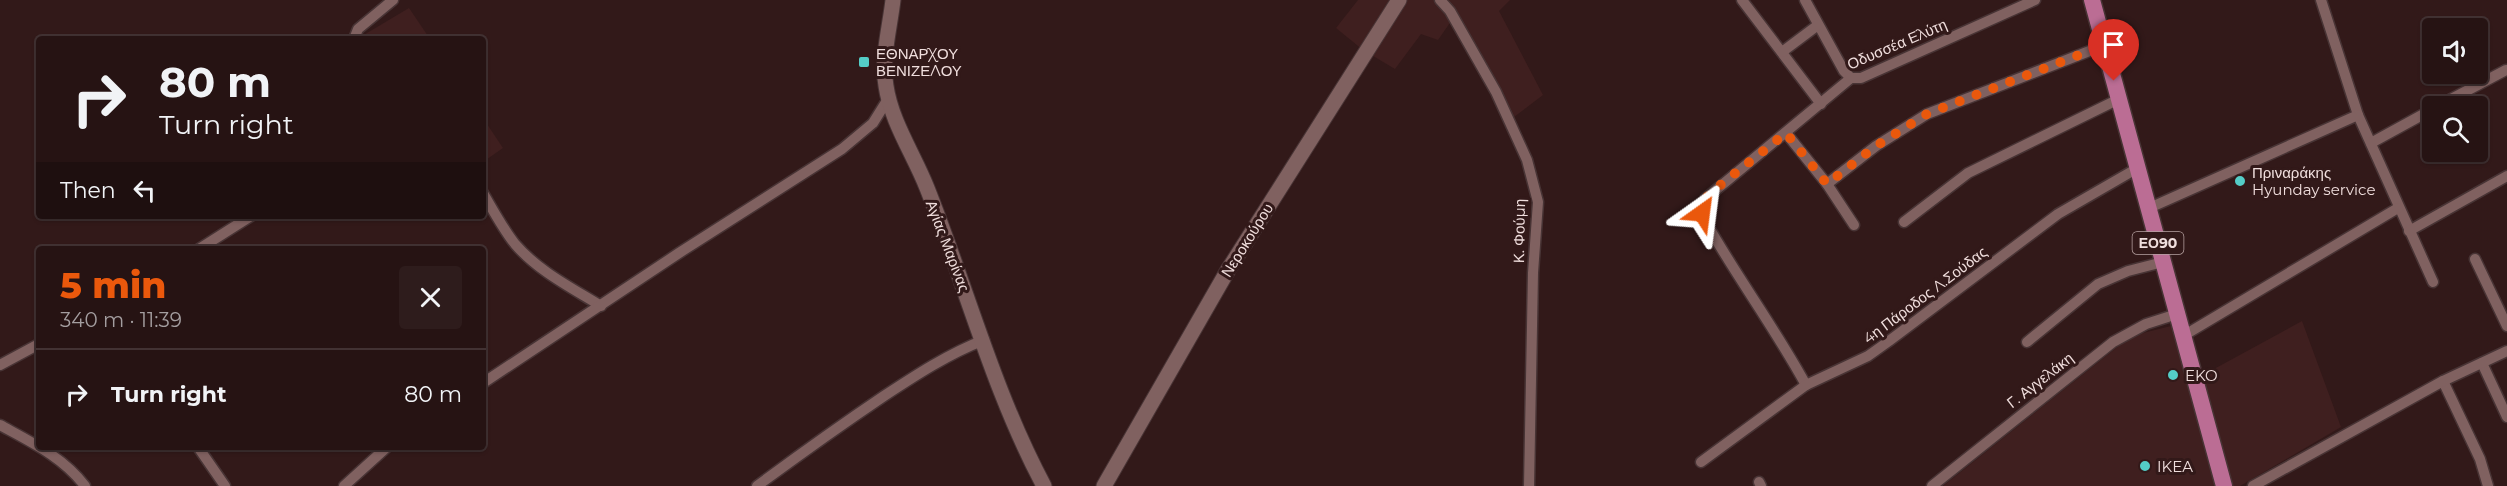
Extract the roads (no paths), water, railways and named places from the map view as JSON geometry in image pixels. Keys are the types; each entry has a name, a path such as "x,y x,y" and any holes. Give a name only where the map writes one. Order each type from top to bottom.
{"main road":[{"name":"Αγίας Μαρίνας","path":"893,0 885,83 888,99 927,188 1015,429 1044,486"},
{"name":"Νεροκούρου","path":"1104,486 1228,270 1399,0"},
{"name":"ΕΟ90","path":"2092,0 2136,169 2224,486"}],"street":[{"path":"355,36 358,29 393,0"},
{"name":"Κ. Φούμη","path":"1440,0 1450,11 1496,92 1527,160 1538,202 1533,273 1530,486"},
{"path":"1742,0 1821,104"},
{"path":"1804,0 1844,71 1851,78"},
{"name":"Οδυσσέα Ελύτη","path":"1806,385 1791,357 1729,265 1704,219 1702,205 1709,194 1851,78 1861,78 2035,0"},
{"path":"2321,0 2358,115 2433,282"},
{"path":"1782,52 1818,25"},
{"path":"1827,184 1876,146 1927,114 2105,45"},
{"path":"2457,96 2506,70"},
{"path":"486,381 850,144 873,123 888,99"},
{"path":"1904,222 1968,173 2119,99"},
{"path":"2147,209 2358,115"},
{"path":"2371,143 2422,116"},
{"path":"1786,133 1827,184 1854,225"},
{"name":"4η Πάροδος Λ.Σούδας","path":"1701,462 1806,385 1868,356 2058,214 2136,169"},
{"path":"2409,231 2507,176"},
{"path":"486,198 514,242 527,256 541,268 602,306"},
{"path":"2183,336 2398,208"},
{"path":"204,246 246,219"},
{"path":"2475,259 2507,326"},
{"path":"2027,342 2098,284 2122,273 2163,262"},
{"name":"Γ. Αγγελάκη","path":"1932,486 2113,342 2146,324 2177,314"},
{"path":"757,486 838,427 907,381 950,354 984,340"},
{"path":"0,365 36,346"},
{"path":"2253,486 2443,381 2507,351"},
{"path":"2482,363 2507,417"},
{"path":"2443,381 2480,459 2488,486"},
{"path":"0,425 36,446"},
{"path":"44,450 68,466 85,486"},
{"path":"200,450 225,486"},
{"path":"344,486 384,450"}],"place":[{"name":"ΕΘΝΑΡΧΟΥ ΒΕΝΙΖΕΛΟΥ","path":"864,62"},
{"name":"Πριναράκης Hyunday service","path":"2240,181"},
{"name":"EKO","path":"2173,375"},
{"name":"IKEA","path":"2145,466"}]}
